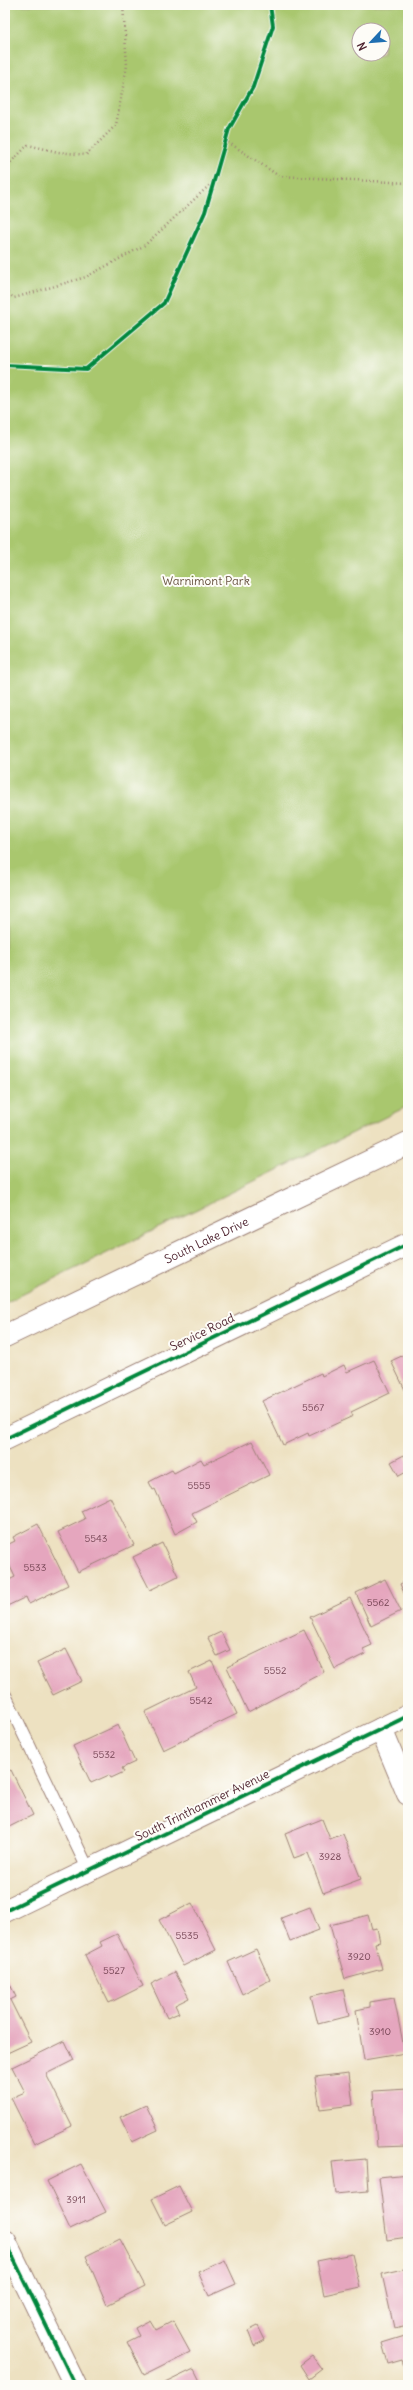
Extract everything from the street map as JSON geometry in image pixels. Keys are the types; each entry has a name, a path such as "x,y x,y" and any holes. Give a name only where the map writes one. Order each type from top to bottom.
{"street":[{"name":"South Lake Drive","path":"5,1336 408,1143"},
{"name":"Service Road","path":"5,1439 408,1244"},
{"name":"South Trinthammer Avenue","path":"5,1911 408,1716"},
{"path":"381,1729 408,1794"},
{"path":"5,2241 75,2385"}],"lane":[{"path":"5,1695 89,1871"}],"path":[{"path":"5,168 28,145 58,152 86,155 116,125 128,65 123,5"},
{"path":"223,147 227,134"},
{"path":"225,140 279,176 408,183"},
{"path":"211,190 215,175"},
{"path":"5,291 14,298 86,277 145,245 213,182"}],"green space":[{"name":"Warnimont Park","path":"5,5 408,5 408,1106 5,1303"}],"building":[{"path":"408,1353 408,1396 391,1361"},
{"path":"374,1360 390,1393 351,1412 353,1416 309,1436 308,1433 283,1445 262,1401 321,1373 322,1376 344,1365 347,1372"},
{"path":"252,1441 269,1475 192,1513 197,1522 175,1534 155,1489 153,1490 149,1482 172,1470 174,1473 201,1459 204,1464"},
{"path":"404,1455 408,1461 408,1471 399,1476 391,1462"},
{"path":"110,1497 134,1545 78,1572 58,1532 85,1519 81,1511"},
{"path":"38,1524 68,1585 29,1604 26,1597 5,1607 5,1582 15,1577 5,1556 5,1546 15,1541 13,1537"},
{"path":"162,1543 178,1576 150,1590 133,1557"},
{"path":"385,1579 401,1611 371,1626 356,1593"},
{"path":"408,1580 408,1602 400,1584"},
{"path":"350,1598 372,1645 363,1649 365,1654 335,1669 310,1617"},
{"path":"304,1630 324,1672 248,1712 227,1667"},
{"path":"221,1632 230,1650 217,1656 208,1638"},
{"path":"66,1649 82,1681 53,1695 37,1663"},
{"path":"212,1661 237,1714 163,1750 145,1712 196,1687 189,1672"},
{"path":"118,1725 135,1762 122,1768 124,1772 111,1778 109,1775 91,1783 73,1746"},
{"path":"11,1770 33,1815 5,1829 5,1773"},
{"path":"322,1819 330,1839 343,1834 361,1879 323,1893 308,1853 294,1858 285,1834"},
{"path":"192,1903 216,1950 183,1966 159,1920"},
{"path":"310,1907 319,1930 290,1941 281,1918"},
{"path":"368,1915 372,1929 377,1928 380,1942 375,1943 382,1969 345,1979 330,1925"},
{"path":"117,1934 143,1986 109,2003 85,1955 102,1946 100,1942"},
{"path":"256,1949 270,1980 242,1994 228,1962"},
{"path":"175,1972 189,1998 175,2005 179,2013 167,2018 151,1984"},
{"path":"5,1974 16,1997 10,2000 31,2042 5,2054"},
{"path":"343,1989 349,2016 318,2024 311,1996"},
{"path":"394,1998 405,2053 364,2060 356,2010 370,2007 370,2002"},
{"path":"65,2041 74,2060 46,2074 72,2126 34,2144 11,2098 25,2092 12,2067"},
{"path":"349,2073 353,2105 320,2109 315,2077"},
{"path":"408,2089 408,2146 377,2147 373,2091"},
{"path":"146,2105 158,2130 132,2142 120,2117"},
{"path":"366,2159 368,2191 336,2194 332,2162"},
{"path":"81,2164 106,2212 70,2229 47,2181"},
{"path":"408,2174 408,2237 387,2240 379,2177"},
{"path":"179,2186 192,2212 165,2225 152,2199"},
{"path":"120,2239 145,2286 107,2305 86,2256"},
{"path":"352,2254 360,2287 324,2295 317,2261"},
{"path":"225,2260 236,2284 209,2296 198,2272"},
{"path":"408,2268 408,2325 394,2328 382,2274"},
{"path":"150,2320 156,2330 173,2321 190,2352 144,2375 127,2342 139,2336 135,2328"},
{"path":"258,2326 265,2340 254,2346 248,2331"},
{"path":"408,2335 408,2379 402,2360 388,2364 382,2343"},
{"path":"312,2356 322,2369 309,2379 300,2365"},
{"path":"194,2369 202,2385 166,2385 165,2383"}],"cycle path":[{"path":"5,365 86,369 164,303 205,212 229,129 253,87 273,26 270,5"},
{"path":"5,1439 408,1244"},
{"path":"5,1911 408,1716"},
{"path":"5,2241 75,2385"}]}
